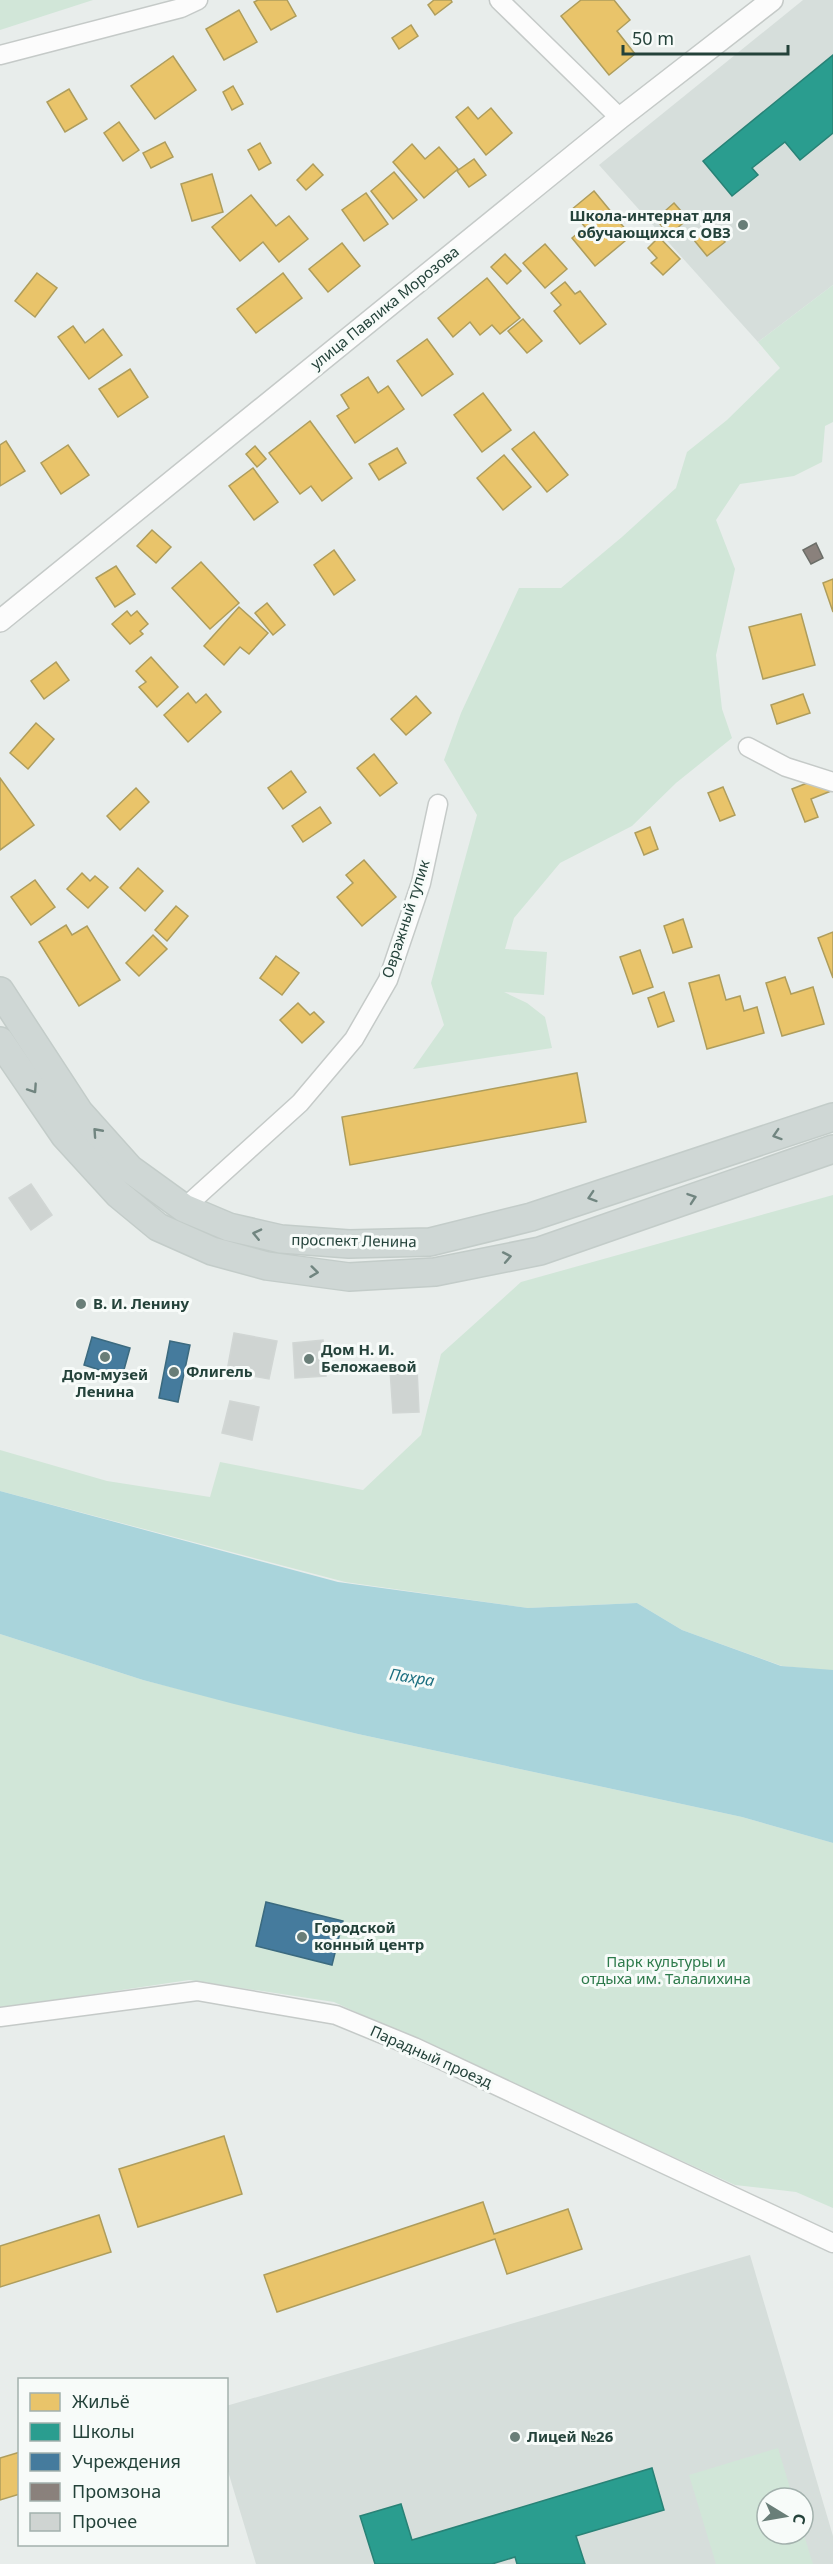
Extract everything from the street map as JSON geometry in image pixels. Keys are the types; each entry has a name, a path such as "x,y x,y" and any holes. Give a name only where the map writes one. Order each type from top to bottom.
{"main road":[{"name":"проспект Ленина","path":"0,992 79,1112 130,1169 184,1208 229,1227 281,1239 349,1244 430,1242 531,1217 833,1117"},
{"name":"проспект Ленина","path":"0,1041 65,1136 118,1194 158,1227 212,1251 267,1266 349,1277 435,1272 528,1253 833,1149"}],"street":[{"path":"0,55 182,8 198,0"},
{"path":"499,0 620,118"},
{"name":"улица Павлика Морозова","path":"0,621 620,118 772,0"},
{"path":"748,747 786,767 833,782"},
{"name":"Овражный тупик","path":"184,1208 300,1103 354,1039 387,980 421,883 438,804"},
{"name":"Парадный проезд","path":"0,2018 197,1991 336,2015 414,2048 833,2243"}],"shaded area":[{"name":"Школа-интернат для обучающихся с ОВЗ","path":"803,0 833,0 833,285 758,342 599,165"},
{"name":"Лицей №26","path":"750,2255 833,2536 833,2564 256,2564 228,2471 228,2405"}],"green space":[{"path":"0,0 93,0 0,30"},
{"path":"833,285 833,422 825,426 822,462 794,476 740,484 716,520 735,569 716,655 722,709 732,738 676,783 632,826 560,863 514,918 505,949 547,952 544,995 504,992 527,1003 545,1017 552,1048 413,1069 444,1025 431,983 477,815 444,760 461,713 519,588 561,588 676,488 687,452 727,420 780,368 758,342"},
{"path":"833,1195 833,1671 782,1666 682,1630 637,1603 528,1608 345,1582 0,1491 0,1450 107,1481 210,1497 220,1462 363,1490 421,1435 441,1354 521,1282"},
{"name":"Парк культуры и отдыха им. Талалихина","path":"0,1634 143,1680 358,1734 742,1817 833,1843 833,2208 796,2192 735,2185 334,2002 189,1980 0,2008"},
{"path":"778,2448 789,2486 755,2486 755,2546 807,2546 813,2564 716,2564 689,2475"}],"water":[{"name":"Пахра","path":"0,1491 338,1582 528,1608 637,1603 682,1630 781,1666 833,1670 833,1843 742,1817 358,1734 234,1704 143,1680 0,1634"}],"building: Жильё":[{"path":"287,0 296,16 271,30 254,2"},
{"path":"434,0 451,0 452,2 435,15 428,5"},
{"path":"581,0 614,0 630,20 617,31 635,54 609,75 561,16"},
{"path":"239,10 257,42 224,60 206,29"},
{"path":"411,25 418,36 399,49 392,38"},
{"path":"173,56 196,90 155,119 131,86"},
{"path":"233,86 243,104 232,110 223,92"},
{"path":"69,89 87,119 65,132 47,102"},
{"path":"468,107 478,119 491,108 512,133 486,155 456,117"},
{"path":"119,122 139,150 123,161 104,133"},
{"path":"165,142 173,157 151,168 143,153"},
{"path":"260,143 271,163 259,170 248,150"},
{"path":"412,144 425,159 439,147 458,169 424,198 393,162"},
{"path":"474,159 486,175 469,187 457,171"},
{"path":"313,164 323,175 306,190 297,180"},
{"path":"394,172 417,200 393,219 371,191"},
{"path":"212,174 223,212 192,221 181,184"},
{"path":"594,191 631,236 595,266 572,238 585,227 571,210"},
{"path":"366,193 388,224 364,241 342,210"},
{"path":"251,195 276,226 289,216 308,239 279,262 263,242 240,261 212,227"},
{"path":"674,203 688,219 669,235 656,219"},
{"path":"712,226 725,242 707,256 694,240"},
{"path":"659,237 680,259 663,275 651,263 657,258 648,248"},
{"path":"342,243 360,266 328,292 309,269"},
{"path":"545,244 567,269 545,288 523,263"},
{"path":"505,254 521,271 507,284 491,267"},
{"path":"37,273 57,288 35,317 15,301"},
{"path":"283,273 302,298 256,333 237,309"},
{"path":"487,278 520,318 500,334 492,325 480,335 470,322 453,337 438,318"},
{"path":"565,282 575,294 580,291 606,324 580,344 554,311 561,305 551,293"},
{"path":"523,319 542,341 527,353 508,331"},
{"path":"73,326 85,343 103,329 122,355 89,379 58,337"},
{"path":"427,339 453,374 422,396 397,361"},
{"path":"130,369 148,397 118,417 99,389"},
{"path":"368,377 378,393 388,386 404,409 355,443 337,416 349,408 341,395"},
{"path":"483,393 511,430 482,452 454,415"},
{"path":"310,421 352,478 322,501 311,486 300,494 269,453"},
{"path":"534,432 568,475 547,492 512,449"},
{"path":"6,441 25,471 0,486 0,445"},
{"path":"68,445 89,475 61,494 41,463"},
{"path":"255,446 266,459 257,467 246,454"},
{"path":"397,448 406,463 379,480 369,464"},
{"path":"504,455 531,487 503,510 477,478"},
{"path":"253,468 278,502 254,520 229,486"},
{"path":"152,530 171,547 156,563 137,546"},
{"path":"334,550 355,580 334,595 314,565"},
{"path":"201,562 239,603 210,629 172,588"},
{"path":"116,566 135,594 115,607 96,578"},
{"path":"833,579 833,612 823,583"},
{"path":"267,603 285,625 273,635 255,613"},
{"path":"239,607 268,633 249,654 240,647 224,665 204,646"},
{"path":"127,611 131,616 137,611 148,624 140,631 143,634 130,644 112,624"},
{"path":"801,614 815,665 763,679 749,627"},
{"path":"151,657 178,687 157,707 139,687 146,682 136,671"},
{"path":"56,662 69,680 44,699 31,681"},
{"path":"188,693 196,703 206,694 221,712 188,742 164,715"},
{"path":"803,694 810,713 777,724 771,705"},
{"path":"416,696 431,713 406,735 391,719"},
{"path":"36,723 54,739 28,769 10,753"},
{"path":"374,754 397,783 380,796 357,768"},
{"path":"291,771 306,792 283,809 268,788"},
{"path":"825,776 831,791 811,799 818,817 805,822 792,789"},
{"path":"0,778 34,825 0,850"},
{"path":"723,787 735,815 720,821 708,793"},
{"path":"136,788 149,802 120,830 107,816"},
{"path":"320,807 331,823 303,842 292,826"},
{"path":"650,827 658,849 644,855 635,833"},
{"path":"364,860 396,897 362,926 337,897 353,883 346,875"},
{"path":"138,868 163,891 145,911 120,888"},
{"path":"82,873 90,881 95,876 108,887 88,908 67,889"},
{"path":"35,880 55,907 31,925 11,897"},
{"path":"176,906 188,916 167,941 155,930"},
{"path":"683,919 692,947 673,953 664,926"},
{"path":"66,925 72,935 87,926 120,980 79,1006 39,942"},
{"path":"833,932 833,978 818,938"},
{"path":"153,935 167,949 139,976 126,963"},
{"path":"640,950 653,987 633,994 620,957"},
{"path":"276,956 299,973 282,995 260,978"},
{"path":"719,975 726,1000 740,996 744,1011 757,1007 764,1033 707,1049 689,983"},
{"path":"785,977 791,994 813,987 824,1024 782,1036 766,983"},
{"path":"664,992 674,1021 658,1027 648,998"},
{"path":"298,1003 310,1015 314,1012 324,1022 302,1043 280,1020"},
{"path":"577,1073 586,1122 350,1165 342,1117"},
{"path":"224,2136 242,2194 138,2227 119,2169"},
{"path":"483,2202 494,2234 568,2209 582,2249 507,2274 495,2239 277,2312 264,2275"},
{"path":"99,2215 111,2252 0,2287 0,2246"},
{"path":"18,2453 18,2495 0,2500 0,2458"}],"building: Школы":[{"path":"833,55 833,133 800,160 785,142 752,168 758,175 732,196 703,161"},
{"path":"652,2468 664,2510 576,2536 585,2564 517,2564 515,2557 492,2564 375,2564 360,2516 401,2504 412,2540"}],"building: Учреждения":[{"path":"92,1337 130,1348 122,1377 84,1365"},
{"name":"Флигель","path":"170,1341 190,1345 178,1402 159,1398"},
{"path":"266,1902 343,1921 332,1965 256,1946"}],"building: Промзона":[{"path":"816,543 823,558 811,564 803,550"}],"building: Прочее":[{"path":"31,1184 52,1215 31,1230 9,1198"},
{"path":"234,1333 277,1341 269,1379 227,1371"},
{"name":"Дом Н. И. Беложаевой","path":"323,1340 326,1376 295,1378 293,1343"},
{"path":"417,1368 419,1412 393,1413 390,1370"},
{"path":"230,1401 259,1407 252,1440 222,1433"}],"place":[{"name":"Школа-интернат для обучающихся с ОВЗ","path":"743,225"},
{"name":"В. И. Ленину","path":"81,1304"},
{"name":"Дом-музей Ленина","path":"105,1357"},
{"name":"Дом Н. И. Беложаевой","path":"309,1359"},
{"name":"Флигель","path":"174,1372"},
{"name":"Городской конный центр","path":"302,1937"},
{"name":"Лицей №26","path":"515,2437"}]}
